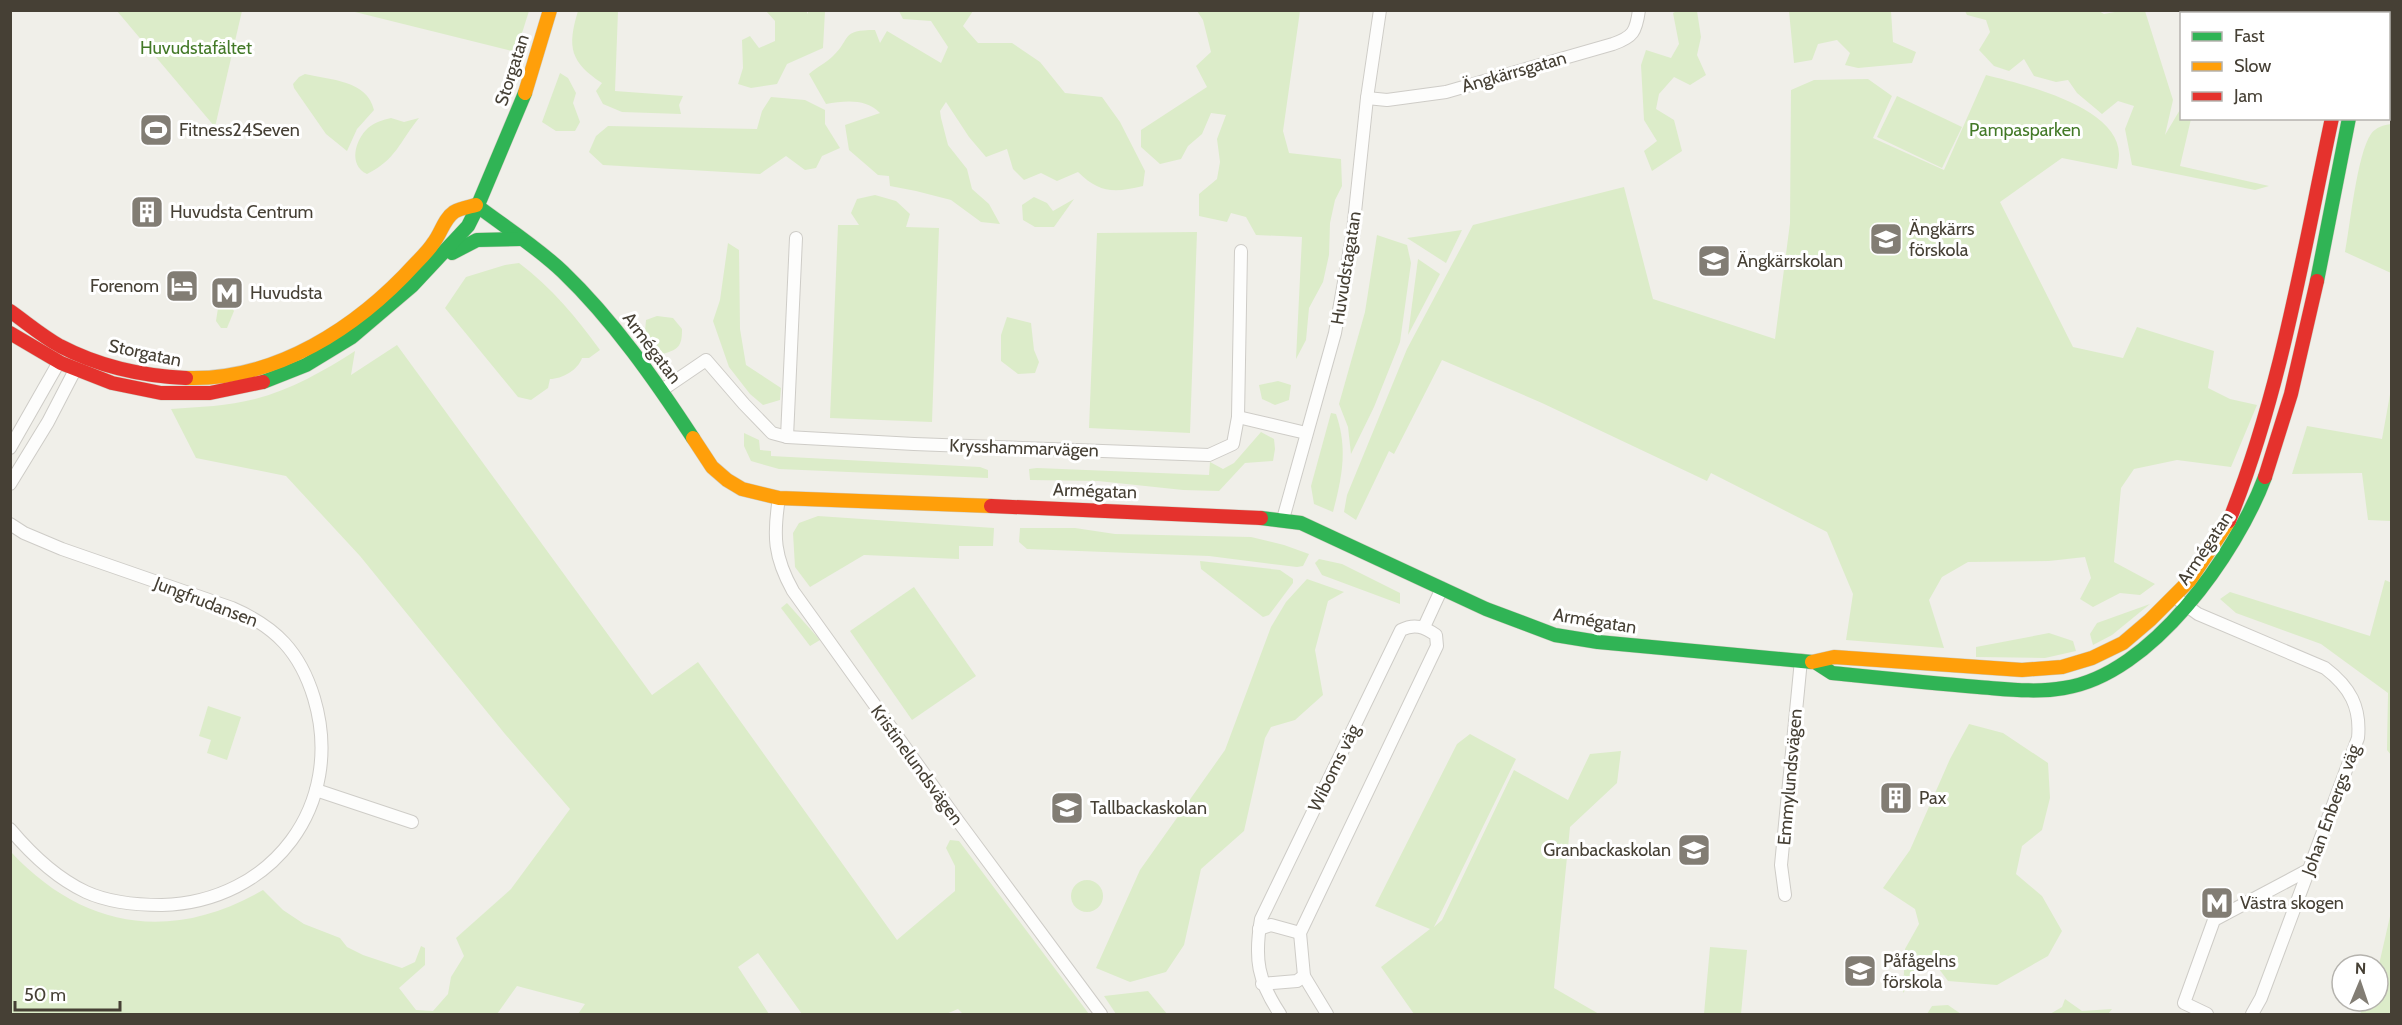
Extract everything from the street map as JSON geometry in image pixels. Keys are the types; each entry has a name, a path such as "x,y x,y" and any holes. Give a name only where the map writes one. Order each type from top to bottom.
{"street":[{"name":"Storgatan","path":"417,283 470,223 518,111 550,10"},
{"name":"Huvudstagatan","path":"1283,519 1335,333 1353,231 1367,98 1380,10"},
{"name":"Ängkärrsgatan","path":"1367,98 1387,100 1446,92 1613,44 1635,31 1639,10"},
{"name":"Armégatan","path":"476,205 561,270 588,297 662,390 712,467 742,489 779,498 1225,514 1283,519 1301,523 1486,609 1555,635 1598,642 1808,661 1834,657 2022,670 2062,667 2092,658 2123,643 2151,620 2190,580 2229,521 2250,469 2280,364 2332,120"},
{"name":"Armégatan","path":"1808,661 1832,673 1956,685 2041,690 2075,686 2103,675 2131,659 2160,637 2205,584 2244,524 2269,471 2287,413 2301,355 2349,120"},
{"path":"2340,166 2361,120"},
{"name":"Storgatan","path":"10,311 47,338 66,348 124,370 180,380 236,376 290,359 335,333 369,308 402,279 454,213 476,205"},
{"path":"787,437 796,238"},
{"name":"Storgatan","path":"10,333 38,352 75,370 120,387 153,393 188,395 237,390 267,382 297,370 341,346 380,316 465,243 475,239 520,239"},
{"name":"Krysshammarvägen","path":"662,390 706,360 772,433 787,437 1209,455 1233,444 1238,417 1241,251"},
{"path":"10,448 33,412 66,348"},
{"path":"10,484 48,422 82,355"},
{"path":"1238,417 1306,433"},
{"name":"Kristinelundsvägen","path":"779,498 774,529 779,562 793,591 958,821 1101,1014"},
{"name":"Jungfrudansen","path":"10,524 24,533 62,549 232,608 254,617 271,628 298,661 309,682 317,707 322,740 320,773 316,790 310,812 297,834 257,875 197,901 147,905 115,902 87,892 50,868 27,849 10,829"},
{"path":"1327,1014 1304,976 1300,933 1437,646 1436,635 1425,627 1442,588"},
{"name":"Johan Enbergs väg","path":"2173,596 2198,614 2325,668 2343,683 2358,710 2358,738 2261,998 2252,1014"},
{"name":"Wiboms väg","path":"1280,1014 1262,984 1256,946 1261,920 1401,630 1411,625 1425,627"},
{"name":"Emmylundsvägen","path":"1785,895 1781,865 1808,661"},
{"path":"316,790 412,822"},
{"path":"2207,1014 2184,1003 2214,920 2310,869"},
{"path":"1259,929 1271,925 1300,933"},
{"path":"1262,984 1290,982 1304,976"}],"green space":[{"path":"529,10 516,52 351,11"},
{"path":"2097,10 2104,14 2120,11 2145,11 2173,100 2165,135 2180,110 2180,120 2191,120 2180,166 2269,186 2255,190 2132,165 2125,129 2134,106 2118,101 2102,114 2077,93 2068,80 2056,82 2034,76 2024,59 2009,71 1994,66 1979,50 1990,32 1986,20 1967,15 1965,11"},
{"name":"Huvudstafältet","path":"117,11 242,11 215,127"},
{"path":"578,11 618,11 615,91 683,96 679,105 681,114 622,112 603,104 596,91 602,83 583,68 574,53 572,44"},
{"path":"766,11 807,11 807,14 809,11 825,11 823,48 787,64 777,84 751,88 738,84 743,68 742,40 750,36 759,48 775,41 775,21"},
{"path":"899,11 973,11 963,26 978,43 1012,43 1040,62 1065,93 1102,97 1120,122 1145,171 1143,186 1124,190 1108,190 1093,184 1078,172 1057,181 1041,173 1024,180 1013,169 1007,149 986,157 969,137 946,102 940,111 948,145 967,169 972,189 989,204 1000,224 981,222 951,200 890,186 889,176 878,175 849,150 845,125 880,113 862,103 826,104 809,74 833,56 851,33 864,30 875,30 880,43 887,31 941,63 948,47 931,21 903,19"},
{"path":"1197,11 1300,11 1283,131 1289,153 1341,159 1342,186 1335,200 1330,223 1329,255 1323,282 1309,308 1306,340 1296,359 1302,237 1256,235 1246,217 1231,213 1227,222 1199,216 1199,194 1217,179 1220,162 1217,139 1226,115 1211,113 1202,134 1188,146 1181,159 1160,164 1141,147 1141,130 1207,87 1196,66 1211,52 1203,20"},
{"path":"1697,11 1701,37 1697,55 1706,75 1690,85 1674,77 1659,94 1656,109 1674,120 1682,151 1652,171 1644,151 1657,141 1644,120 1641,65 1646,50 1671,58 1679,44 1673,13"},
{"path":"1789,11 1891,11 1893,42 1916,52 1912,63 1858,68 1845,65 1850,53 1837,40 1818,44 1812,60 1794,63"},
{"path":"560,73 568,78 576,93 573,103 580,122 575,131 556,131 542,122"},
{"path":"305,74 336,80 356,87 370,100 374,110 357,129 347,151 326,134 294,88 293,84"},
{"name":"Pampasparken","path":"1986,75 2066,100 2087,111 2104,124 2115,138 2119,155 2117,169 2062,158 2000,202 2073,347 2123,358 2137,327 2214,351 2208,388 2230,399 2257,405 2231,467 2177,460 2134,469 2121,488 2114,562 2155,584 2140,595 2120,593 2093,607 2080,599 2091,578 2085,557 2049,561 1968,562 1942,577 1929,600 1944,648 1846,640 1853,594 1827,532 1711,473 1707,481 1542,403 1442,360 1394,454 1389,451 1356,520 1344,512 1347,495 1407,349 1473,225 1624,187 1653,299 1775,339 1790,223 1791,90 1814,80 1868,79 1892,96 1873,138 1944,170"},
{"path":"1897,96 1962,127 1942,168 1877,137"},
{"path":"771,97 805,100 825,110 825,124 840,148 822,156 816,168 805,170 786,156 760,174 603,165 589,152 596,136 608,126 757,129 762,111"},
{"path":"391,118 404,122 419,118 385,163 367,174 357,165 355,152 357,145 363,133 371,126"},
{"path":"2392,124 2391,273 2345,252 2358,173 2366,144 2375,130"},
{"path":"875,195 896,201 910,214 906,227 939,228 932,422 830,418 838,225 859,225 851,213 857,199"},
{"path":"1034,197 1047,203 1053,211 1074,199 1054,227 1035,227 1023,220 1022,205"},
{"path":"1462,230 1446,263 1407,238"},
{"path":"1197,232 1190,433 1089,428 1097,233"},
{"path":"1377,235 1407,245 1411,263 1400,342 1374,407 1351,454 1348,427 1339,404 1365,312"},
{"path":"728,243 739,250 740,329 746,365 781,388 780,400 763,405 750,394 729,367 713,321 720,300"},
{"path":"1418,259 1440,274 1408,335"},
{"path":"519,263 563,304 600,350 589,358 582,358 569,373 550,379 548,388 531,400 518,397 445,308 466,277"},
{"path":"221,303 229,304 234,311 227,328 221,328 216,321"},
{"path":"657,316 673,318 682,329 678,346 663,354 645,331 646,320"},
{"path":"1007,317 1031,323 1034,350 1039,362 1035,373 1018,374 1001,361 1001,335"},
{"path":"397,345 652,695 698,662 897,940 955,891 955,866 946,848 950,840 959,841 1089,1014 963,1014 958,1009 946,1014 802,1014 758,953 738,967 769,1014 578,1014 585,1004 517,986 497,1014 11,1014 11,852 39,878 68,898 98,912 130,920 162,922 195,917 229,907 263,890 283,910 304,924 340,938 347,947 363,955 402,968 415,962 421,946 425,948 425,965 399,988 416,1010 433,1011 448,994 451,977 464,956 456,938 511,889 570,809 505,734 360,556 286,476 196,458 171,409 234,403 281,391 355,351 351,375"},
{"path":"1278,381 1291,385 1289,400 1275,405 1262,399 1259,385"},
{"path":"2391,389 2391,521 2368,520 2362,473 2292,474 2307,426 2382,439"},
{"path":"1331,413 1336,414 1343,451 1341,475 1333,512 1314,504 1311,486"},
{"path":"1261,432 1274,439 1273,461 1245,463 1219,491 1183,490 1098,481 1030,480 1029,469 1037,468 1209,475 1210,462 1223,469 1234,463"},
{"path":"744,433 759,440 760,450 771,451 771,456 980,467 988,470 988,478 779,469 751,461 744,446"},
{"path":"818,516 994,528 993,546 959,546 959,559 864,555 810,587 795,567 793,533 799,523"},
{"path":"1020,528 1075,528 1115,534 1251,537 1309,554 1303,566 1297,567 1209,556 1027,549 1019,542"},
{"path":"1319,559 1342,564 1400,593 1400,604 1322,575 1315,563"},
{"path":"1200,561 1280,570 1293,579 1293,583 1269,615 1263,617 1201,569"},
{"path":"1307,579 1344,592 1328,601 1315,650 1323,695 1295,720 1271,727 1265,738 1244,831 1201,869 1184,945 1166,972 1130,982 1096,968 1140,870 1225,750 1271,627 1286,602"},
{"path":"2385,580 2392,583 2391,755 2387,750 2388,693 2321,644 2236,613 2220,599 2230,592 2370,636"},
{"path":"914,587 976,676 912,720 850,631"},
{"path":"787,603 820,640 810,646 781,608"},
{"path":"2150,604 2112,635 2093,645 2090,634 2097,623"},
{"path":"2049,633 2073,641 2076,651 2045,658 1976,657 1976,647"},
{"path":"208,706 241,717 227,760 207,753 211,740 199,736"},
{"path":"1969,724 2003,733 2048,763 2050,798 2042,830 2022,846 2016,874 2042,896 2062,931 2048,956 1997,985 1948,981 1930,957 1903,993 1905,949 1919,924 1915,909 1883,888 1910,850 1950,759"},
{"path":"1470,734 1516,759 1434,927 1442,920 1514,770 1568,800 1590,754 1621,751 1617,783 1570,827 1554,988 1599,1014 1414,1014 1381,967 1430,929 1375,906 1457,744"},
{"path":"1087,880 1099,884 1103,896 1099,908 1087,912 1075,908 1071,896 1075,884"},
{"path":"2391,912 2391,1014 2360,1014 2390,1013 2390,953 2382,953"},
{"path":"1710,947 1747,950 1741,1014 1704,1014"},
{"path":"1148,991 1167,1014 1116,1014 1104,996"},
{"path":"2065,999 2082,1011 2112,1009 2108,1014 2050,1014 2062,1007"},
{"path":"1948,1005 1961,1014 1927,1014 1932,1006"}],"traffic: fast":[{"path":"263,382 306,365 352,337 412,286 468,226 525,93"},
{"path":"2317,281 2349,120"},
{"path":"476,205 543,254 599,310 664,394 693,438"},
{"path":"452,253 477,240 520,239"},
{"path":"1815,662 1832,673 2010,690 2064,688 2096,678 2128,660 2158,636 2186,606 2212,574 2234,541 2252,508 2265,477"},
{"path":"1261,518 1301,523 1486,609 1555,635 1598,642 1812,662"}],"traffic: slow":[{"path":"525,93 550,10"},
{"path":"186,378 219,377 252,370 283,360 313,346 368,308 393,286 430,248 445,222 454,212 476,205"},
{"path":"693,438 712,467 727,480 742,489 779,498 991,506"},
{"path":"1812,662 1834,657 2022,670 2062,667 2092,658 2123,643 2150,620 2190,580 2229,521"}],"traffic: jam":[{"path":"2229,521 2263,423 2277,372 2332,120"},
{"path":"2265,477 2291,394 2317,281"},
{"path":"10,311 53,342 90,359 137,372 186,378"},
{"path":"10,333 61,363 112,383 161,393 210,393 263,382"},
{"path":"991,506 1261,518"}],"place":[{"name":"Fitness24Seven","path":"156,130"},
{"name":"Huvudsta Centrum","path":"147,212"},
{"name":"Ängkärrs förskola","path":"1886,239"},
{"name":"Ängkärrskolan","path":"1714,261"},
{"name":"Forenom","path":"182,286"},
{"name":"Huvudsta","path":"227,293"},
{"name":"Pax","path":"1896,798"},
{"name":"Tallbackaskolan","path":"1067,808"},
{"name":"Granbackaskolan","path":"1694,850"},
{"name":"Västra skogen","path":"2217,903"},
{"name":"Påfågelns förskola","path":"1860,971"}]}
